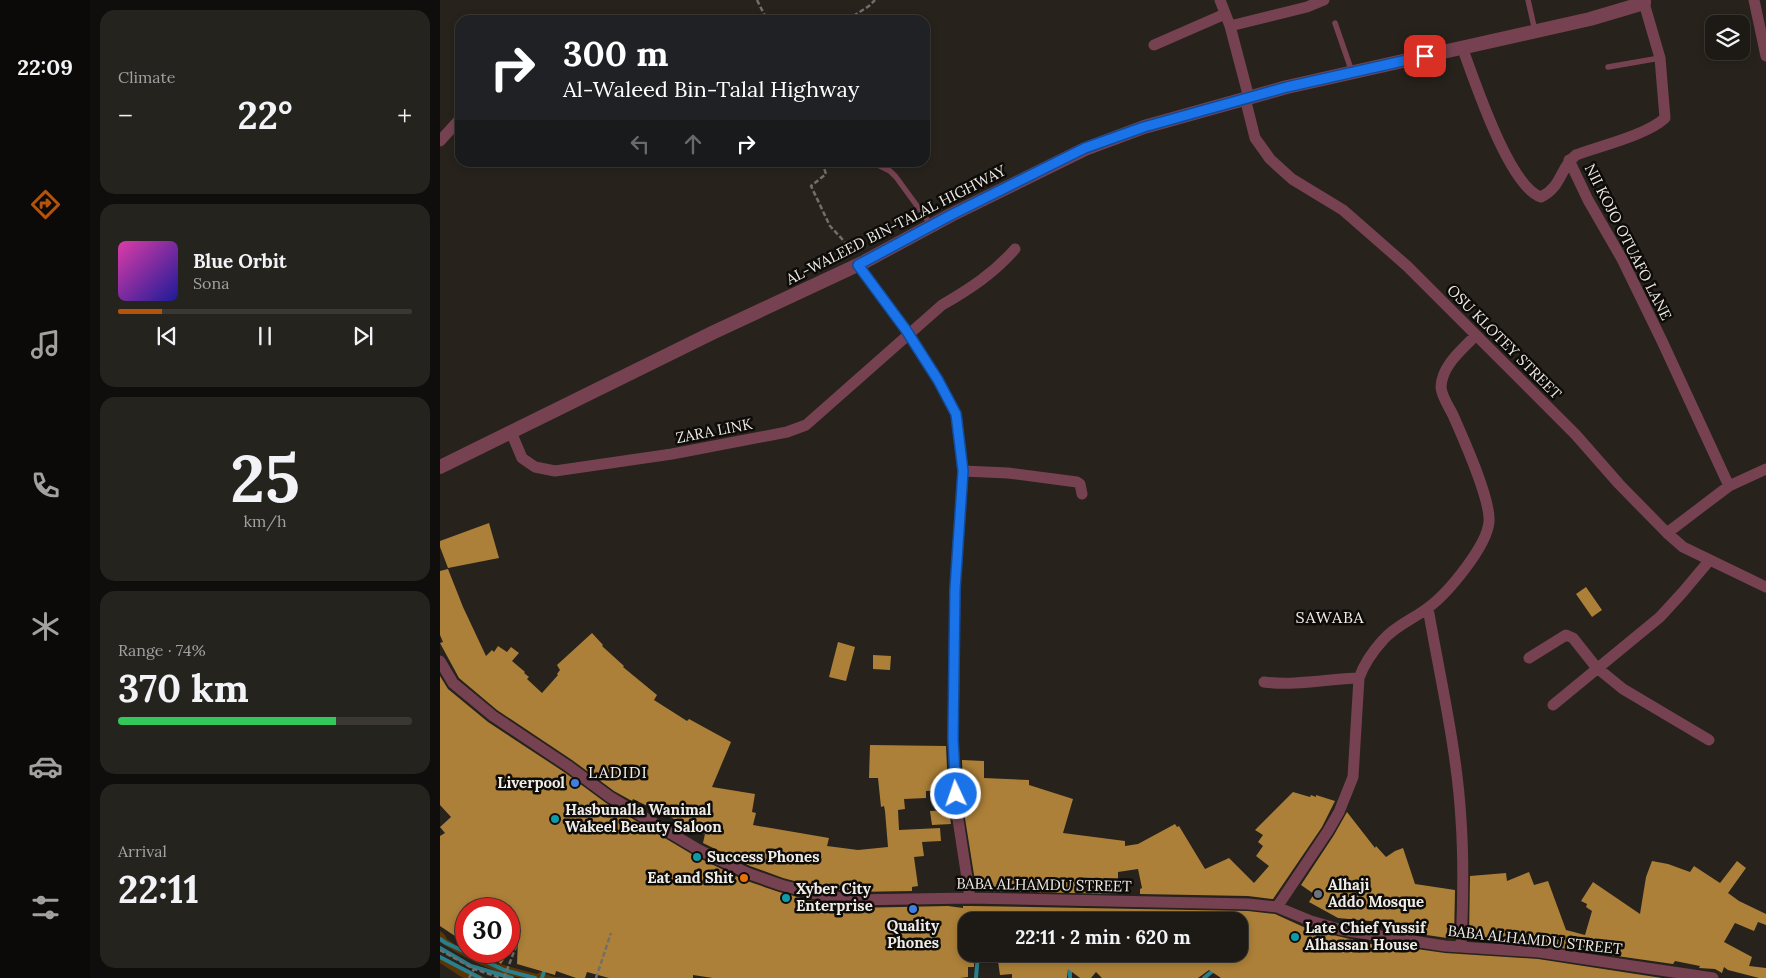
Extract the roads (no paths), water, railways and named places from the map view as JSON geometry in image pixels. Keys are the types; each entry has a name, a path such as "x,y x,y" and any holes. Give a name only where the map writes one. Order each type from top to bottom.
{"street":[{"name":"OSU KLOTEY STREET","path":"1220,0 1230,26 1255,138 1270,158 1292,179 1343,210 1407,266 1576,435 1619,484 1683,547 1766,586"},
{"path":"1230,26 1307,7 1324,0"},
{"path":"1754,0 1766,56"},
{"name":"AL-WALEED BIN-TALAL HIGHWAY","path":"440,467 712,333 858,265 931,225 1085,148 1144,127 1247,98 1352,72 1590,19 1644,2"},
{"name":"NII KOJO OTUAFO LANE","path":"1644,2 1660,58 1665,118 1658,124 1576,155 1569,160 1588,200 1622,259 1729,486"},
{"path":"1154,45 1224,14"},
{"path":"1462,47 1496,136 1529,191 1541,197 1548,194 1557,185 1569,160"},
{"path":"440,141 455,124"},
{"name":"ZARA LINK","path":"511,432 522,458 535,467 555,471 672,454 788,432 806,425 942,305 966,292 994,271 1015,249"},
{"path":"858,265 938,380 956,414 963,471 955,589 953,739 957,812 970,898"},
{"path":"1277,907 1339,812 1353,777 1359,678 1364,665 1383,640 1397,627 1428,608 1452,584 1474,558 1489,522 1486,500 1441,389 1444,374 1451,362 1476,335"},
{"path":"1667,533 1729,486 1766,469"},
{"path":"963,471 1008,473 1077,482 1080,484 1082,494"},
{"path":"1553,705 1596,667 1660,617 1709,560"},
{"path":"1428,608 1453,752 1462,819 1463,910 1461,946"},
{"path":"1529,658 1569,635 1596,667 1623,689 1709,740"},
{"name":"BABA ALHAMDU STREET","path":"440,661 453,682 493,716 568,766 610,798 699,850 747,873 811,893 852,900 970,898 1240,904 1277,907 1311,921 1342,930 1445,946 1539,952 1713,978"},
{"path":"1264,682 1280,684 1313,683 1359,678"}],"lane":[{"path":"1528,0 1535,31"},
{"path":"1335,23 1352,72"},
{"path":"1608,67 1660,58"},
{"path":"882,167 896,177 931,225"}],"waterway":[{"path":"440,939 504,970 535,978"},
{"path":"440,948 471,966 512,978"},
{"path":"440,957 480,978"},
{"path":"976,978 977,962"},
{"path":"1070,966 1070,978"},
{"path":"542,978 545,968"},
{"path":"1204,978 1215,969"}],"place":[{"name":"Liverpool","path":"575,783"},
{"name":"Hasbunalla Wanimal Wakeel Beauty Saloon","path":"555,819"},
{"name":"Success Phones","path":"697,857"},
{"name":"Eat and Shit","path":"744,878"},
{"name":"Alhaji Addo Mosque","path":"1318,894"},
{"name":"Xyber City Enterprise","path":"786,898"},
{"name":"Quality Phones","path":"913,909"},
{"name":"Late Chief Yussif Alhassan House","path":"1295,937"}],"district":[{"name":"SAWABA","path":"1330,617"},
{"name":"LADIDI","path":"618,772"}]}
